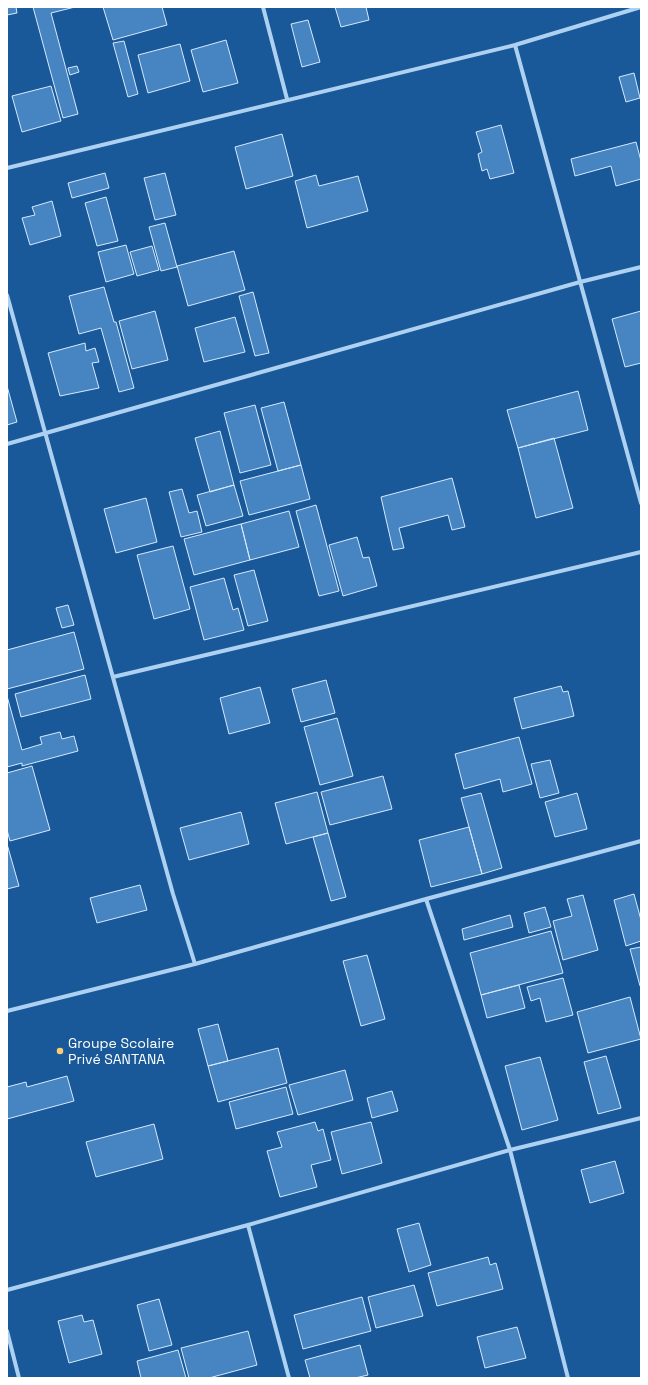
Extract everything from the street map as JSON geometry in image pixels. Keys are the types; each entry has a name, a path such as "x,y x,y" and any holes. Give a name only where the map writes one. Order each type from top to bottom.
{"street":[{"path":"262,7 287,99"},
{"path":"7,168 515,45 641,7"},
{"path":"515,45 641,503"},
{"path":"7,444 580,282 641,267"},
{"path":"7,295 173,894 195,964"},
{"path":"113,677 641,552"},
{"path":"7,1011 195,964 426,899 641,841"},
{"path":"426,899 510,1150 568,1378"},
{"path":"7,1290 248,1225 510,1150 641,1118"},
{"path":"248,1225 289,1378"},
{"path":"7,1331 19,1378"}],"building":[{"path":"7,7 16,7 17,13 7,15"},
{"path":"33,7 75,7 51,13 78,114 63,118"},
{"path":"103,7 162,7 167,25 113,40"},
{"path":"335,7 366,7 369,20 341,27"},
{"path":"308,20 320,62 302,67 291,24"},
{"path":"226,40 238,83 203,92 191,50"},
{"path":"124,41 138,94 128,97 113,43"},
{"path":"180,44 190,81 148,93 138,55"},
{"path":"77,66 79,72 70,75 68,68"},
{"path":"634,73 640,98 626,102 619,77"},
{"path":"51,86 61,121 22,132 12,96"},
{"path":"501,125 514,173 490,179 487,169 482,171 478,154 482,152 476,132"},
{"path":"282,134 293,176 246,189 235,147"},
{"path":"636,142 641,161 641,179 616,186 611,166 575,176 571,159"},
{"path":"105,173 109,188 72,198 68,183"},
{"path":"165,173 176,215 155,220 144,178"},
{"path":"316,175 319,186 358,176 368,211 307,228 295,181"},
{"path":"106,197 118,241 97,246 85,203"},
{"path":"52,201 61,236 30,245 22,218 35,215 32,207"},
{"path":"165,223 177,267 161,271 149,227"},
{"path":"126,245 134,274 106,282 98,252"},
{"path":"152,246 159,270 137,276 130,252"},
{"path":"234,251 245,290 188,306 177,266"},
{"path":"104,287 114,322 116,322 134,388 119,392 101,328 79,334 69,296"},
{"path":"253,292 269,353 255,356 239,296"},
{"path":"155,311 168,360 132,369 119,321"},
{"path":"641,311 641,363 625,367 612,319"},
{"path":"235,317 245,352 204,362 195,328"},
{"path":"85,343 86,351 95,348 99,362 92,363 99,388 60,396 48,353"},
{"path":"7,386 17,422 7,425"},
{"path":"578,391 588,430 518,448 507,410"},
{"path":"284,402 301,465 278,471 261,408"},
{"path":"255,405 271,465 240,473 224,413"},
{"path":"220,431 234,485 210,492 195,438"},
{"path":"554,438 573,508 536,518 518,448"},
{"path":"301,465 310,499 249,515 240,481"},
{"path":"452,478 465,527 452,530 448,515 399,528 404,548 393,550 381,497"},
{"path":"234,485 243,516 206,526 197,495"},
{"path":"182,489 189,513 197,511 202,532 181,537 169,492"},
{"path":"146,498 157,542 116,553 104,509"},
{"path":"316,505 339,591 319,596 296,511"},
{"path":"289,511 299,547 250,560 241,524"},
{"path":"241,524 250,560 194,575 184,539"},
{"path":"357,537 363,558 369,557 377,586 343,596 329,545"},
{"path":"173,546 190,609 154,619 137,555"},
{"path":"254,570 268,621 248,626 234,575"},
{"path":"224,578 233,610 238,608 244,630 204,640 190,587"},
{"path":"68,605 74,625 62,628 56,608"},
{"path":"74,632 84,669 7,689 7,650"},
{"path":"85,675 91,699 21,717 15,694"},
{"path":"326,680 335,713 301,722 292,689"},
{"path":"561,686 563,692 568,691 574,716 522,729 514,698"},
{"path":"260,687 270,723 229,734 220,698"},
{"path":"7,696 22,750 42,744 40,737 60,732 62,739 74,736 78,751 22,766 22,763 7,767"},
{"path":"337,718 353,776 320,785 304,727"},
{"path":"519,737 532,784 503,792 500,779 464,789 455,754"},
{"path":"550,760 559,793 540,798 531,764"},
{"path":"32,766 50,830 10,841 7,830 7,773"},
{"path":"383,776 392,809 330,825 321,792"},
{"path":"317,792 328,833 286,844 275,803"},
{"path":"481,793 502,868 482,874 461,798"},
{"path":"577,793 587,829 555,837 545,802"},
{"path":"241,812 249,844 189,860 180,828"},
{"path":"469,827 482,874 431,887 419,840"},
{"path":"328,833 346,897 331,901 313,837"},
{"path":"7,844 19,886 7,889"},
{"path":"140,885 147,910 97,923 90,898"},
{"path":"634,894 641,920 641,941 626,946 614,900"},
{"path":"583,895 598,950 563,960 553,921 572,916 567,899"},
{"path":"545,907 551,927 529,933 524,913"},
{"path":"510,915 513,927 464,940 462,929"},
{"path":"551,931 563,973 481,995 470,953"},
{"path":"641,947 641,986 640,986 630,949"},
{"path":"367,955 385,1019 361,1026 343,961"},
{"path":"563,978 573,1015 546,1022 540,998 531,1001 527,987"},
{"path":"519,985 525,1008 487,1018 481,995"},
{"path":"630,997 641,1039 588,1053 577,1012"},
{"path":"218,1024 228,1061 208,1066 198,1029"},
{"path":"278,1048 287,1083 218,1102 208,1066"},
{"path":"606,1056 621,1108 598,1114 584,1062"},
{"path":"540,1057 558,1120 522,1130 505,1066"},
{"path":"345,1070 353,1100 298,1115 289,1085"},
{"path":"67,1076 74,1101 7,1119 7,1087 26,1082 27,1087"},
{"path":"286,1087 293,1114 236,1129 229,1102"},
{"path":"392,1091 398,1111 372,1118 367,1098"},
{"path":"315,1122 318,1131 323,1129 331,1160 311,1165 317,1187 280,1197 267,1151 282,1147 277,1132"},
{"path":"371,1122 382,1163 342,1174 331,1132"},
{"path":"154,1124 163,1159 96,1177 86,1142"},
{"path":"615,1161 624,1193 590,1203 581,1170"},
{"path":"419,1223 431,1265 409,1272 397,1229"},
{"path":"488,1257 490,1265 496,1263 503,1289 437,1306 428,1273"},
{"path":"414,1285 423,1316 376,1328 368,1297"},
{"path":"362,1297 371,1331 303,1349 294,1315"},
{"path":"159,1299 172,1345 149,1351 137,1305"},
{"path":"82,1315 84,1322 93,1320 102,1354 69,1363 58,1321"},
{"path":"517,1327 526,1358 485,1368 477,1337"},
{"path":"248,1331 257,1365 209,1378 189,1378 181,1348"},
{"path":"360,1345 368,1375 355,1378 310,1378 305,1360"},
{"path":"178,1350 186,1378 141,1378 137,1361"}],"place":[{"name":"Groupe Scolaire Privé SANTANA","path":"60,1051"}]}
